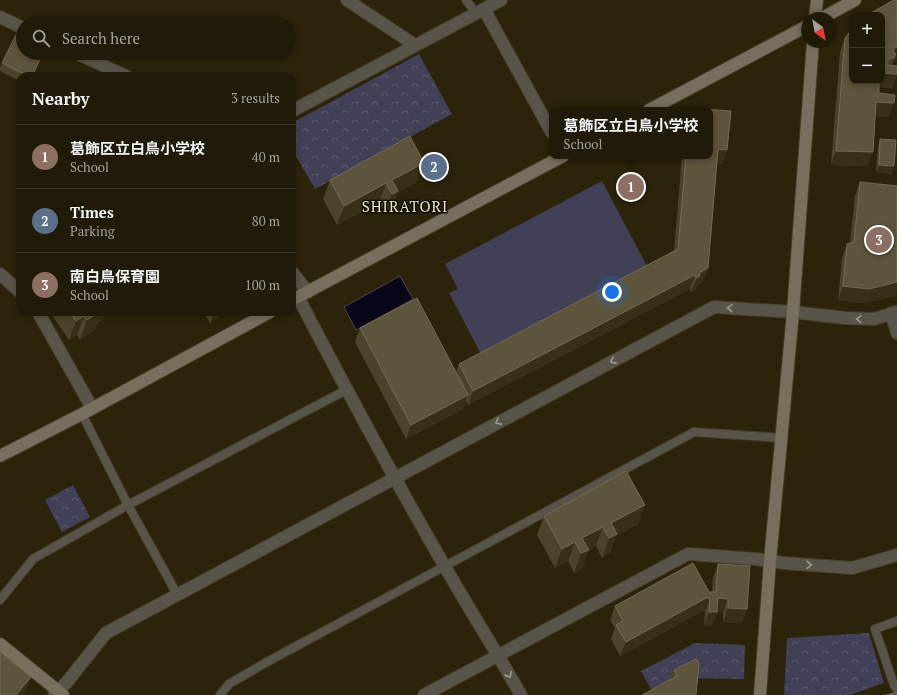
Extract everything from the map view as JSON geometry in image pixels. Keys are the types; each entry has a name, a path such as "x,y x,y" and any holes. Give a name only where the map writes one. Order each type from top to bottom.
{"street":[{"path":"347,0 415,45"},
{"path":"296,109 501,0"},
{"path":"816,12 817,0"},
{"path":"833,12 855,0"},
{"path":"480,11 549,128"},
{"path":"0,17 16,25"},
{"path":"655,107 801,29"},
{"path":"760,695 770,561 793,312 813,48"},
{"path":"91,60 117,72"},
{"path":"299,296 557,159"},
{"path":"0,274 16,288"},
{"path":"296,286 299,296 395,477 444,566 498,655 520,695"},
{"path":"0,644 58,694 106,633 714,307 874,319 894,312 897,333"},
{"path":"40,316 87,411"},
{"path":"0,456 87,411 263,316"},
{"path":"424,695 688,554 852,568 897,555"}],"lane":[{"path":"466,0 480,11"},
{"path":"0,600 33,559 128,505 348,389"},
{"path":"87,411 128,505 177,594"},
{"path":"220,695 229,684 265,663 694,432 782,438"},
{"path":"897,621 875,629 894,685 897,689"}],"green space":[{"path":"419,54 452,114 315,189 296,156 296,121"},
{"path":"602,181 648,268 482,356 449,293 458,289 445,264"},
{"path":"73,485 90,517 62,532 45,500"},
{"path":"869,633 884,683 850,695 784,695 787,638"},
{"path":"695,643 745,645 744,679 680,678 653,693 641,671"}],"shaded area":[{"path":"400,276 413,299 356,330 344,307"}],"building":[{"path":"894,0 897,0 897,47 895,47 893,52 896,54 893,59 890,57 886,65 897,66 897,74 885,73 885,12 872,12"},
{"path":"849,33 849,84 879,84 879,93 895,95 894,103 876,102 873,152 836,151 845,38"},
{"path":"16,35 16,60 40,60 34,72 20,72 2,63"},
{"path":"713,110 731,111 727,150 718,149 708,268 699,273 700,276 696,278 695,275 473,391 459,364 678,249 686,159 713,159"},
{"path":"410,136 424,163 392,180 398,191 392,194 386,183 344,206 330,180"},
{"path":"880,139 896,140 894,166 879,165"},
{"path":"860,182 897,186 897,282 869,289 843,286 847,244 854,242"},
{"path":"417,298 468,395 411,425 360,328"},
{"path":"73,316 84,316 76,321"},
{"path":"84,316 93,316 87,320"},
{"path":"626,471 645,505 611,523 617,534 609,538 603,527 582,538 589,550 581,553 575,542 562,549 544,516"},
{"path":"693,563 709,592 716,592 718,564 750,566 747,609 728,608 728,599 718,598 717,612 709,612 710,598 706,598 626,642 616,625 623,621 615,606"},
{"path":"0,652 31,677 16,695 0,694"},
{"path":"696,659 699,664 696,695 642,695 677,676 674,670"},
{"path":"897,692 897,695 886,695"}],"place":[{"name":"Times","path":"434,167"},
{"name":"葛飾区立白鳥小学校","path":"631,187"},
{"name":"南白鳥保育園","path":"879,240"}],"district":[{"name":"SHIRATORI","path":"405,206"}]}
